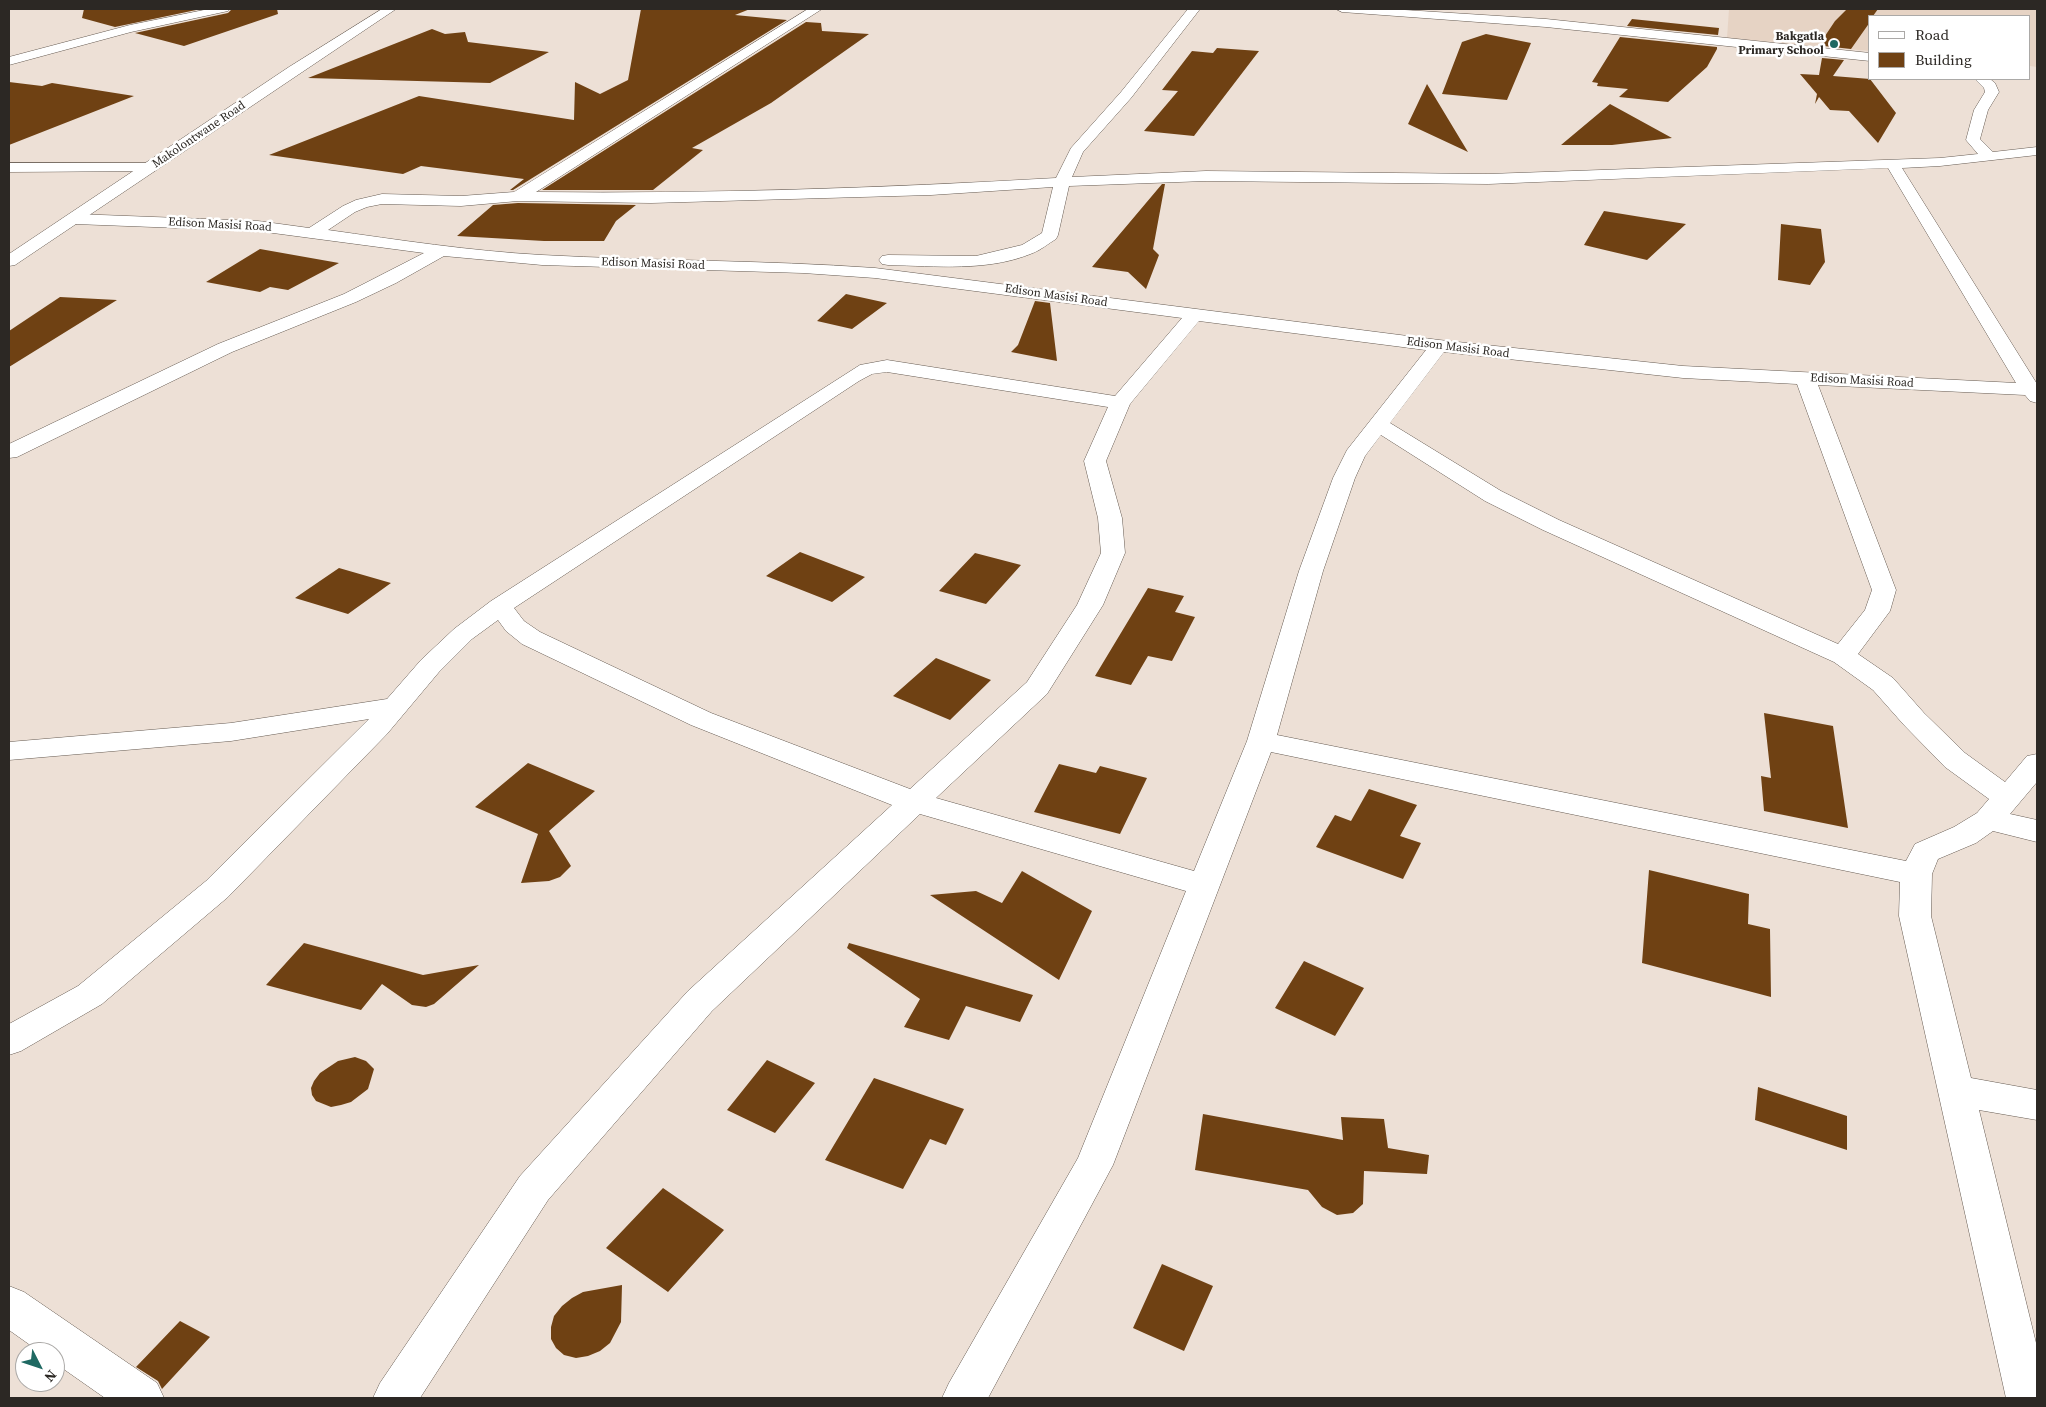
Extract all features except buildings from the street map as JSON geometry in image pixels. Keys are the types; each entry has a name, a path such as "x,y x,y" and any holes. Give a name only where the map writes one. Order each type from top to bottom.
{"street":[{"path":"9,60 130,29 224,9"},
{"name":"Makolontwane Road","path":"9,261 75,219 340,40 390,9"},
{"path":"518,196 794,20 816,9"},
{"path":"875,273 884,263 893,259 976,261 1005,256 1028,249 1050,234 1062,182 1076,151 1126,95 1194,9"},
{"path":"1342,9 1546,23 1868,57"},
{"path":"1983,80 1990,86 1992,92 1981,110 1973,140 1990,157"},
{"path":"311,234 349,209 362,203 382,199 461,201 518,196 651,198 805,194 931,190 1146,177 1261,175 1488,179 1893,165 2037,151"},
{"path":"1893,165 2035,392"},
{"path":"9,168 150,168"},
{"name":"Edison Masisi Road","path":"75,219 258,226 442,250 542,260 803,268 875,273 1439,346 1683,372 2035,392"},
{"path":"9,452 225,348 358,294 442,250"},
{"path":"395,1398 534,1188 700,1002 1037,688 1090,605 1113,553 1110,518 1095,461 1120,403 1196,314"},
{"path":"964,1398 1094,1165 1261,741 1311,571 1344,478 1355,455 1439,346"},
{"path":"9,1041 90,995 210,895 378,728 430,666 463,634 500,606 867,369 887,366 1120,403"},
{"path":"1805,378 1884,590 1877,611 1843,656"},
{"path":"1379,425 1493,496 1551,525 1843,656 1882,684 1955,760 1998,809 2037,831"},
{"path":"500,606 515,626 531,638 701,719 913,802 1204,885"},
{"path":"9,751 231,732 396,706"},
{"path":"1261,741 1916,874"},
{"path":"2028,1398 1915,916 1916,874 1926,852 1965,835 1998,809 2037,763"},
{"path":"1956,1091 2037,1105"},
{"path":"9,1306 142,1398"}],"shaded area":[{"name":"Bakgatla Primary School","path":"1729,9 2037,9 2037,67 2031,66 2031,15 1868,15 1868,51 1727,38"}],"place":[{"name":"Bakgatla Primary School","path":"1834,44"}]}
